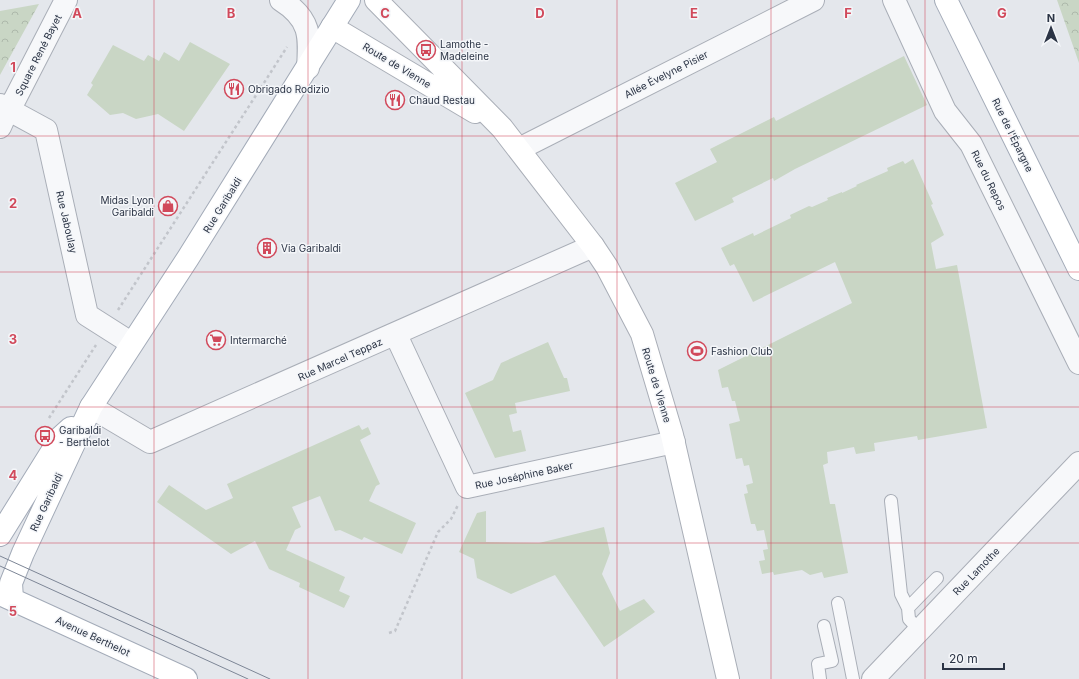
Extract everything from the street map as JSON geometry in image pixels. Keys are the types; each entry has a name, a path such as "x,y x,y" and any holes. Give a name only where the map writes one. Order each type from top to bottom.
{"main road":[{"name":"Rue Garibaldi","path":"6,596 22,553 91,407 188,258 308,68 349,0"},
{"name":"Route de Vienne","path":"376,0 502,128 593,246 607,267 642,334 674,442 728,679"},
{"name":"Rue de l'Épargne","path":"946,0 1079,269"},
{"name":"Route de Vienne","path":"332,27 502,128"},
{"name":"Rue Garibaldi","path":"0,534 62,437 91,407"},
{"name":"Avenue Berthelot","path":"6,596 186,679"}],"street":[{"name":"Square René Bayet","path":"3,114 15,99 66,0"},
{"path":"281,0 297,14 308,30 310,43 308,68"},
{"name":"Allée Évelyne Pisier","path":"519,150 813,0"},
{"name":"Rue du Repos","path":"894,0 945,111 971,144 1079,363"},
{"name":"Rue Jaboulay","path":"3,114 46,130 87,315 132,343"},
{"name":"Rue Marcel Teppaz","path":"91,407 150,442 396,335 593,246"},
{"name":"Rue Joséphine Baker","path":"396,335 467,487 674,442"},
{"name":"Rue Lamothe","path":"873,679 1079,463"}],"lane":[{"path":"891,501 901,594 908,608 909,619 919,630"},
{"path":"908,608 937,578"},
{"path":"838,603 853,679"},
{"path":"820,679 818,664 832,661 824,626"}],"path":[{"path":"48,419 303,22"},
{"path":"389,633 394,631 438,532 452,519 467,487"}],"green space":[{"path":"1057,0 1079,0 1079,63"},
{"path":"39,4 0,75 0,11"},
{"path":"190,42 230,64 184,131 158,114 136,119 123,113 110,115 87,95 93,85 91,83 113,45 144,61 148,55 159,61 164,52 179,61"},
{"path":"904,56 927,105 795,169 774,181 773,178 732,198 734,202 695,221 675,183 717,162 710,149 774,117 776,121"},
{"path":"913,159 933,204 931,205 944,235 931,243 936,269 957,265 987,428 918,440 917,436 874,443 875,451 856,454 854,447 827,452 828,463 823,465 830,504 835,504 848,573 824,578 822,572 810,575 802,570 774,575 773,572 762,574 759,561 765,560 763,550 768,549 764,530 757,531 755,524 751,524 744,494 748,493 746,485 753,483 749,465 744,466 742,458 736,459 729,424 740,421 735,401 732,401 728,387 722,388 718,370 852,303 835,262 753,302 734,264 730,266 721,248 753,233 754,236 791,218 790,215 809,206 812,207 828,200 827,198 842,193 888,171 887,168 903,161 905,164"},
{"path":"548,342 564,378 567,378 570,391 515,403 517,413 509,415 513,432 521,430 526,451 495,458 465,393 493,380 501,363"},
{"path":"359,425 362,430 368,427 371,434 360,440 380,484 376,486 369,501 416,523 402,554 364,537 362,540 340,530 335,531 320,496 292,507 301,527 295,530 286,550 345,577 339,591 350,596 344,608 299,587 300,583 269,569 255,541 231,554 157,502 169,485 206,510 233,498 227,484"},
{"path":"486,511 486,542 539,543 604,527 610,553 602,574 620,611 644,599 655,612 604,647 555,575 511,594 477,578 474,559 459,552 477,513"}],"tram line":[{"path":"0,556 270,679"},
{"path":"0,566 248,679"}],"place":[{"name":"Lamothe - Madeleine","path":"426,50"},
{"name":"Obrigado Rodizio","path":"234,89"},
{"name":"Chaud Restau","path":"395,100"},
{"name":"Midas Lyon Garibaldi","path":"168,206"},
{"name":"Via Garibaldi","path":"267,248"},
{"name":"Intermarché","path":"216,340"},
{"name":"Fashion Club","path":"697,351"},
{"name":"Garibaldi - Berthelot","path":"45,436"}]}
